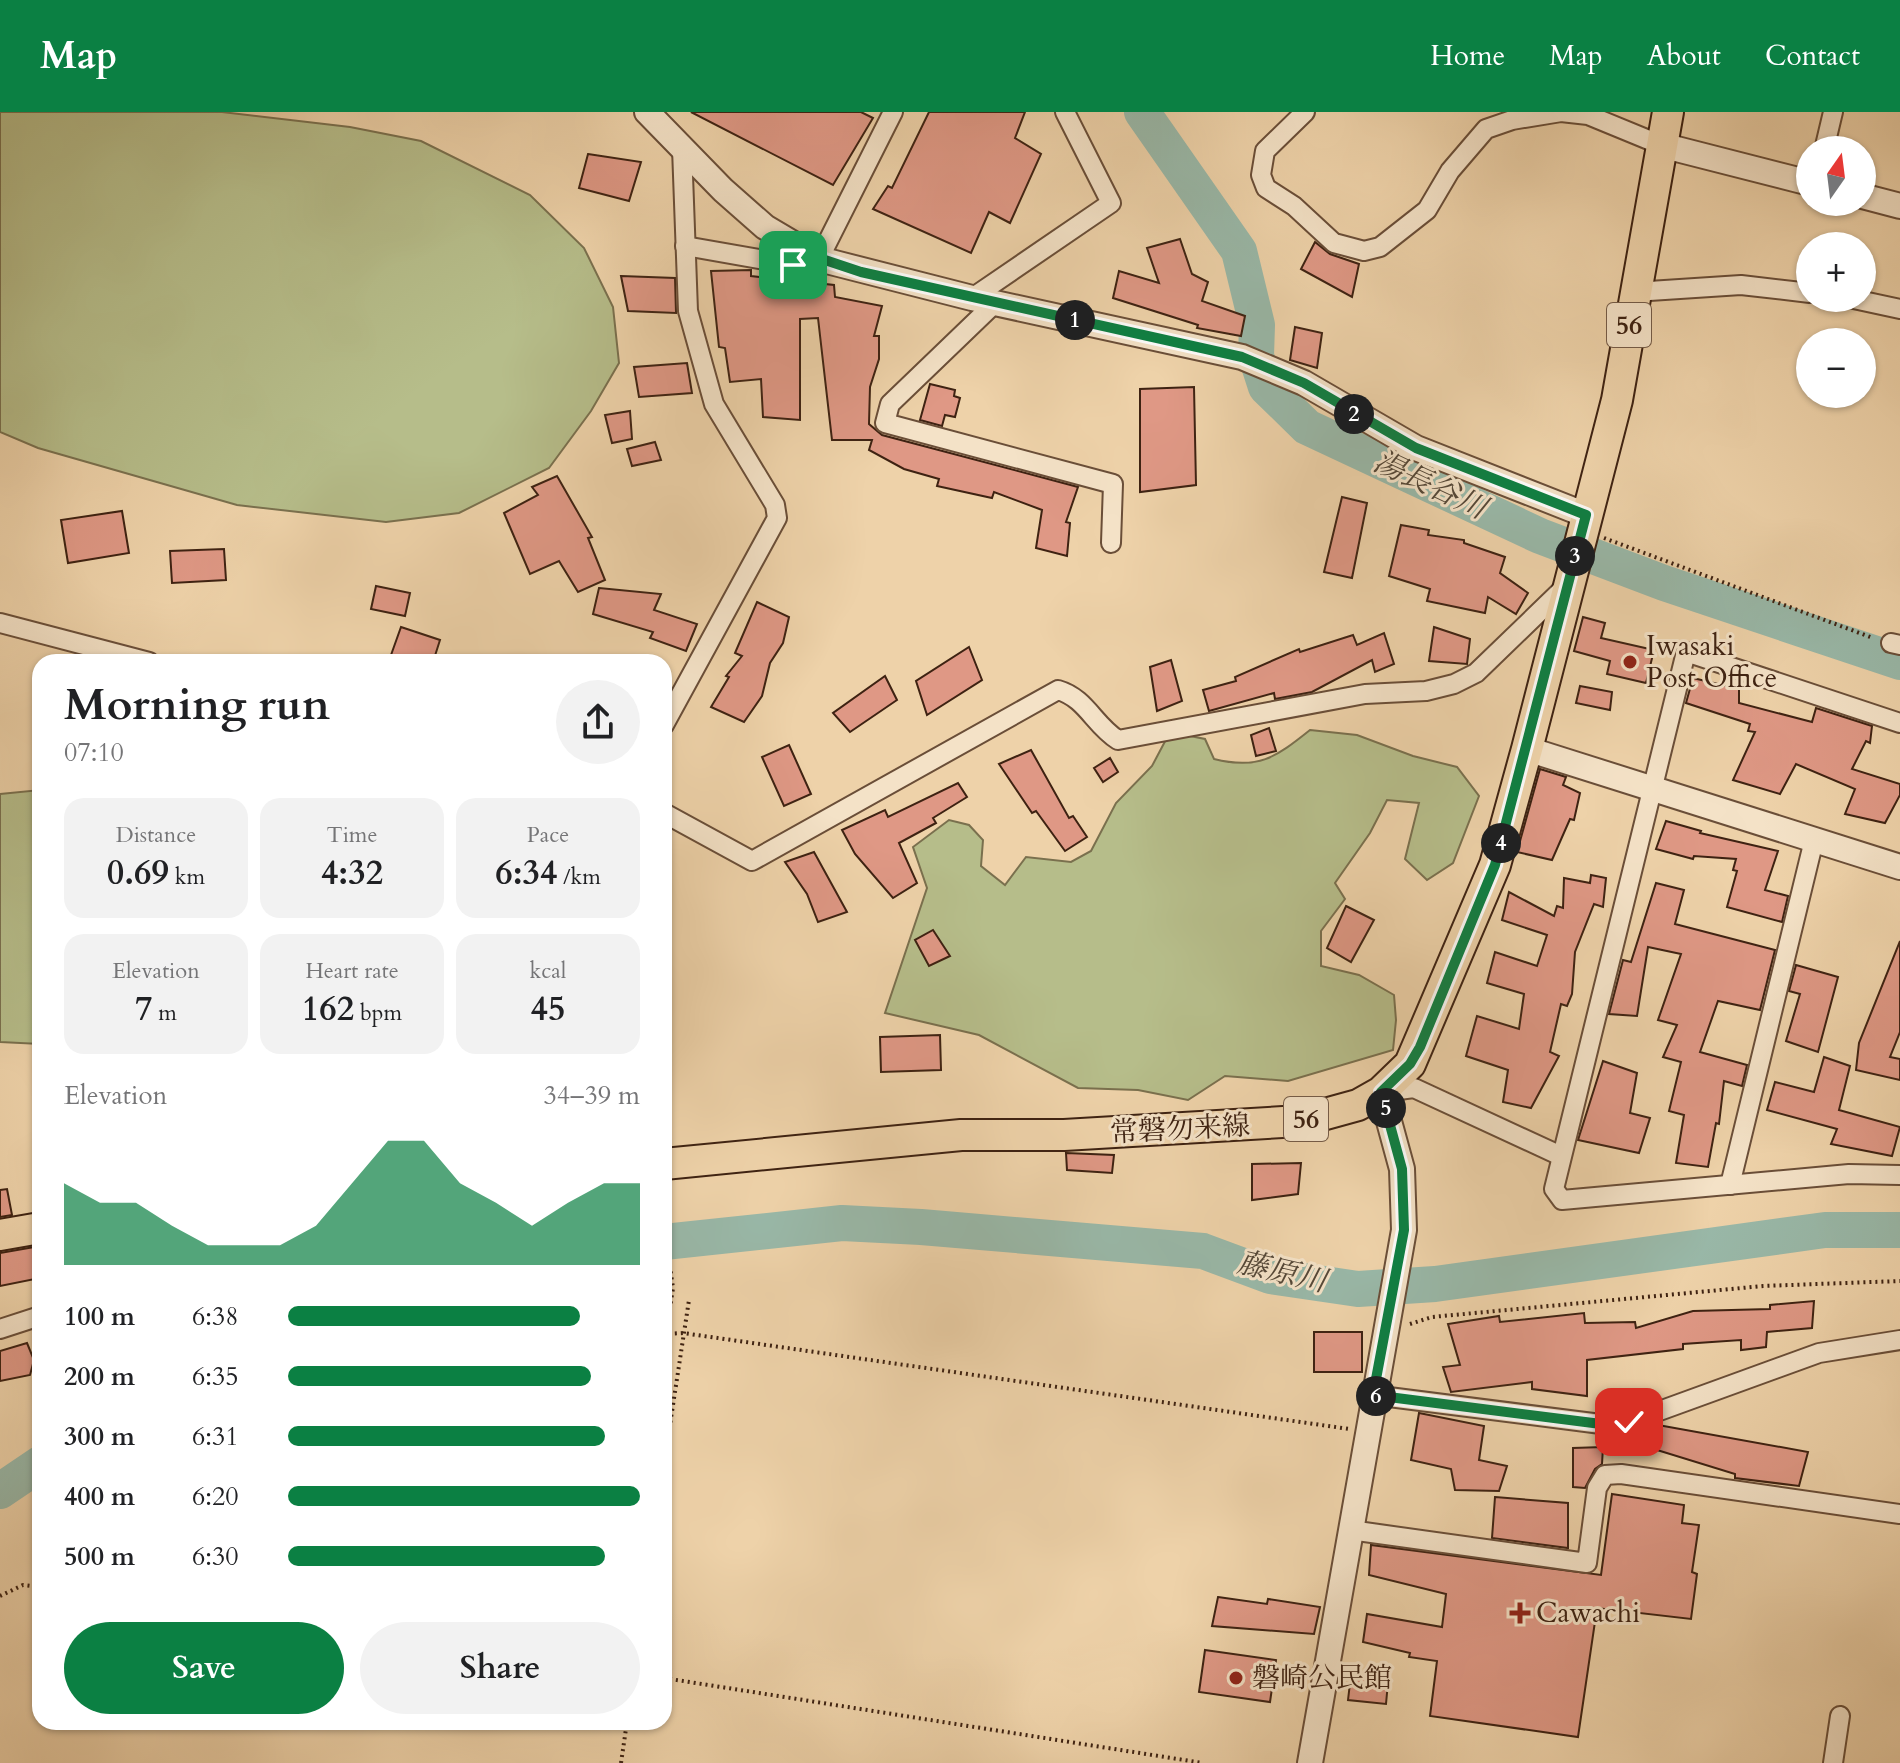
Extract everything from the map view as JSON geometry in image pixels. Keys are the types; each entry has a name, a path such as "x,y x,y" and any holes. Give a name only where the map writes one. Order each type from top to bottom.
{"main road":[{"name":"常磐勿来線","path":"672,1163 961,1135 1064,1135 1300,1121 1358,1105 1381,1092 1410,1064 1420,1047 1495,865 1527,749 1617,400 1668,112"}],"street":[{"path":"647,112 765,227 812,256 984,300 1242,357 1276,369 1416,448 1583,527"},
{"path":"685,246 793,265 812,256 893,112"},
{"path":"1065,112 1111,203 984,300 890,404 885,423 1113,484 1111,543"},
{"path":"1296,115 1265,151 1261,175 1266,188 1294,206 1334,243 1364,251 1380,247 1427,210 1450,171 1486,129 1523,117 1561,112 1588,115 1661,145 1796,179"},
{"path":"1827,136 1833,112"},
{"path":"672,710 777,518 775,505 714,404 688,311 682,148"},
{"path":"1876,200 1900,206"},
{"path":"1634,292 1741,285 1796,291"},
{"path":"1876,304 1900,309"},
{"path":"672,817 752,861 1058,690 1075,695 1108,734 1118,740 1133,740 1365,694 1426,691 1454,684 1476,673 1570,576"},
{"path":"0,623 118,654"},
{"path":"1900,723 1686,652 1554,1189 1562,1200 1849,1174 1900,1175"},
{"path":"1527,749 1900,867"},
{"path":"1730,1185 1814,840"},
{"path":"1310,1763 1404,1230 1402,1169 1381,1092 1414,1088 1561,1156"},
{"path":"0,1329 32,1319"},
{"path":"1373,1395 1601,1424 1629,1422 1819,1353 1900,1340"},
{"path":"1350,1530 1587,1563 1597,1488 1605,1475 1621,1474 1900,1514"},
{"path":"1833,1763 1840,1716"}],"path":[{"path":"1583,527 1836,627 1895,644"},
{"path":"1386,1326 1432,1317 1763,1286 1900,1281"},
{"path":"672,1409 689,1300"},
{"path":"672,1334 1367,1432"},
{"path":"0,1596 23,1585 32,1586"},
{"path":"672,1679 1203,1763"},
{"path":"621,1763 626,1730"}],"green space":[{"path":"0,112 222,112 350,127 421,141 530,195 584,248 613,307 619,363 591,411 549,468 459,513 386,522 237,505 38,448 0,432"},
{"path":"1310,730 1357,735 1413,756 1457,767 1479,796 1453,863 1427,880 1405,859 1419,803 1387,800 1370,833 1335,883 1345,899 1321,931 1321,966 1359,975 1394,995 1396,1020 1393,1050 1288,1081 1225,1076 1188,1100 1138,1090 1078,1088 979,1035 885,1013 927,888 913,847 949,820 969,825 983,840 981,866 1005,885 1026,857 1071,862 1091,851 1116,803 1152,766 1170,732 1205,739 1214,759 1243,763 1276,754"},
{"path":"32,791 32,1044 0,1042 0,794"}],"building":[{"path":"691,112 861,112 873,118 833,185"},
{"path":"929,112 1025,112 1015,138 1041,154 1010,223 989,212 971,253 873,209 888,186 892,188"},
{"path":"588,154 641,162 629,201 579,188"},
{"path":"1180,239 1192,274 1208,282 1202,301 1245,316 1241,336 1197,328 1198,325 1113,298 1119,271 1159,283 1147,248"},
{"path":"1315,242 1330,254 1359,264 1352,297 1301,269"},
{"path":"751,270 751,276 834,285 835,297 882,306 874,336 879,336 879,359 870,387 869,424 882,435 1078,487 1066,522 1070,523 1067,556 1036,548 1042,510 994,492 992,498 937,486 939,479 904,469 869,450 872,440 832,440 818,318 800,319 800,420 763,417 761,379 730,382 725,348 719,347 711,271"},
{"path":"621,276 675,278 676,313 628,311"},
{"path":"1295,327 1322,333 1317,368 1290,360"},
{"path":"687,363 692,393 639,397 634,367"},
{"path":"930,384 955,390 954,396 960,398 955,417 945,415 942,426 920,420"},
{"path":"1194,387 1196,485 1140,492 1140,389"},
{"path":"630,411 632,439 612,443 605,415"},
{"path":"655,442 661,460 632,466 627,449"},
{"path":"557,476 592,537 588,538 605,580 578,592 559,561 530,574 504,513 538,495 532,487"},
{"path":"1342,497 1367,503 1352,578 1324,572"},
{"path":"122,511 129,553 68,563 61,520"},
{"path":"1401,525 1429,530 1428,535 1464,540 1464,543 1505,557 1500,573 1528,593 1516,614 1488,597 1485,613 1427,601 1430,589 1389,576"},
{"path":"224,549 226,580 172,583 170,551"},
{"path":"376,586 410,593 405,616 371,609"},
{"path":"599,588 661,594 654,610 697,624 686,651 650,638 653,632 593,614"},
{"path":"757,602 789,617 783,643 770,663 762,696 744,722 711,707 729,677 726,676 742,656 735,653"},
{"path":"1583,617 1605,623 1601,638 1654,650 1646,683 1607,674 1610,661 1574,651"},
{"path":"401,627 440,640 436,654 391,654"},
{"path":"1434,627 1470,639 1467,664 1429,661"},
{"path":"1384,633 1394,664 1375,672 1372,660 1312,692 1275,699 1274,693 1209,711 1203,690 1236,681 1235,677 1299,649 1300,652 1353,635 1357,645"},
{"path":"969,647 982,680 927,715 916,681"},
{"path":"1171,660 1182,701 1157,711 1150,667"},
{"path":"885,676 897,700 850,732 833,713"},
{"path":"1693,678 1739,689 1739,703 1812,722 1816,708 1872,726 1870,743 1866,741 1852,769 1900,784 1900,795 1885,823 1845,814 1855,789 1796,764 1780,794 1733,780 1755,732 1748,731 1750,724 1686,703"},
{"path":"1580,686 1612,692 1610,710 1576,703"},
{"path":"1269,728 1276,751 1256,756 1251,735"},
{"path":"789,745 811,794 784,806 762,757"},
{"path":"1031,750 1069,818 1073,816 1087,837 1065,851 1036,811 1032,813 999,764"},
{"path":"1110,758 1118,772 1103,782 1094,768"},
{"path":"1540,769 1566,777 1563,785 1580,793 1574,820 1570,819 1552,860 1517,852"},
{"path":"958,783 967,797 933,818 936,823 899,843 917,883 893,898 855,854 842,830 885,810 888,817"},
{"path":"1666,821 1700,833 1778,851 1765,890 1788,896 1782,922 1727,907 1737,871 1733,870 1736,859 1694,856 1693,859 1656,849"},
{"path":"814,852 847,912 818,922 807,894 785,862"},
{"path":"1591,875 1606,878 1603,907 1594,904 1575,952 1572,994 1567,1006 1561,1004 1550,1052 1559,1056 1531,1108 1503,1102 1508,1070 1466,1056 1477,1016 1519,1029 1524,994 1487,983 1495,952 1537,966 1547,935 1502,920 1509,892 1554,916 1557,906 1563,908 1564,878 1590,883"},
{"path":"1656,883 1684,890 1675,924 1775,950 1760,1010 1718,1001 1700,1052 1747,1065 1742,1086 1724,1081 1719,1124 1716,1123 1708,1167 1676,1163 1684,1115 1669,1111 1681,1062 1663,1057 1677,1025 1658,1020 1681,954 1648,947 1637,1016 1609,1014 1623,960 1631,962"},
{"path":"1346,906 1374,920 1351,962 1327,948"},
{"path":"933,930 950,956 929,966 915,940"},
{"path":"1900,941 1900,1032 1890,1057 1900,1059 1900,1080 1856,1070 1859,1043"},
{"path":"1796,965 1838,977 1818,1052 1786,1041 1800,994 1789,991"},
{"path":"940,1035 941,1070 881,1072 880,1037"},
{"path":"1824,1057 1850,1066 1839,1110 1900,1127 1892,1156 1831,1144 1837,1129 1767,1110 1775,1082 1814,1092"},
{"path":"1603,1061 1637,1073 1630,1113 1650,1118 1639,1153 1578,1140"},
{"path":"1066,1153 1114,1155 1112,1173 1067,1170"},
{"path":"1301,1163 1298,1194 1252,1200 1252,1164"},
{"path":"7,1189 12,1215 0,1217 0,1190"},
{"path":"32,1247 32,1280 0,1286 0,1253"},
{"path":"1814,1301 1812,1328 1767,1332 1766,1347 1741,1350 1741,1340 1683,1344 1683,1349 1587,1360 1587,1396 1532,1389 1532,1382 1451,1392 1443,1367 1460,1365 1448,1324 1499,1316 1500,1322 1584,1313 1585,1323 1635,1322 1636,1328 1693,1311 1770,1309 1770,1305"},
{"path":"1314,1332 1362,1332 1362,1372 1314,1372"},
{"path":"27,1343 32,1355 30,1375 0,1381 0,1351"},
{"path":"1419,1413 1484,1426 1479,1460 1507,1466 1499,1491 1455,1490 1451,1469 1411,1460"},
{"path":"1658,1425 1808,1452 1799,1486 1735,1478 1735,1474 1657,1450"},
{"path":"1603,1447 1602,1464 1595,1469 1585,1488 1573,1487 1573,1448"},
{"name":"Cawachi","path":"1612,1494 1684,1505 1682,1523 1699,1525 1692,1572 1697,1574 1691,1619 1597,1608 1578,1737 1430,1716 1437,1661 1409,1657 1410,1653 1363,1642 1367,1614 1442,1627 1446,1594 1369,1575 1371,1545 1601,1575"},
{"path":"1495,1497 1568,1503 1568,1548 1492,1538"},
{"path":"1218,1597 1267,1604 1268,1599 1320,1607 1314,1634 1212,1626"},
{"path":"1205,1650 1276,1660 1270,1702 1199,1692"},
{"path":"1351,1675 1388,1682 1386,1704 1348,1700"}],"waterway":[{"name":"湯長谷川","path":"1142,112 1239,251 1257,325 1256,356 1266,387 1307,427 1540,536 1664,583 1900,662"},
{"name":"藤原川","path":"672,1241 842,1223 921,1227 1203,1251 1270,1276 1358,1289 1435,1284 1825,1230 1900,1230"},
{"name":"藤原川","path":"0,1491 32,1469"}],"place":[{"name":"Iwasaki Post Office","path":"1630,662"},
{"name":"Cawachi","path":"1520,1613"},
{"name":"磐崎公民館","path":"1236,1678"}],"route":[{"path":"793,265 804,253 861,272 1242,357 1304,383 1385,433 1416,448 1586,515 1495,865 1420,1047 1410,1064 1381,1092 1402,1169 1404,1230 1373,1395 1601,1424 1629,1422"}]}
